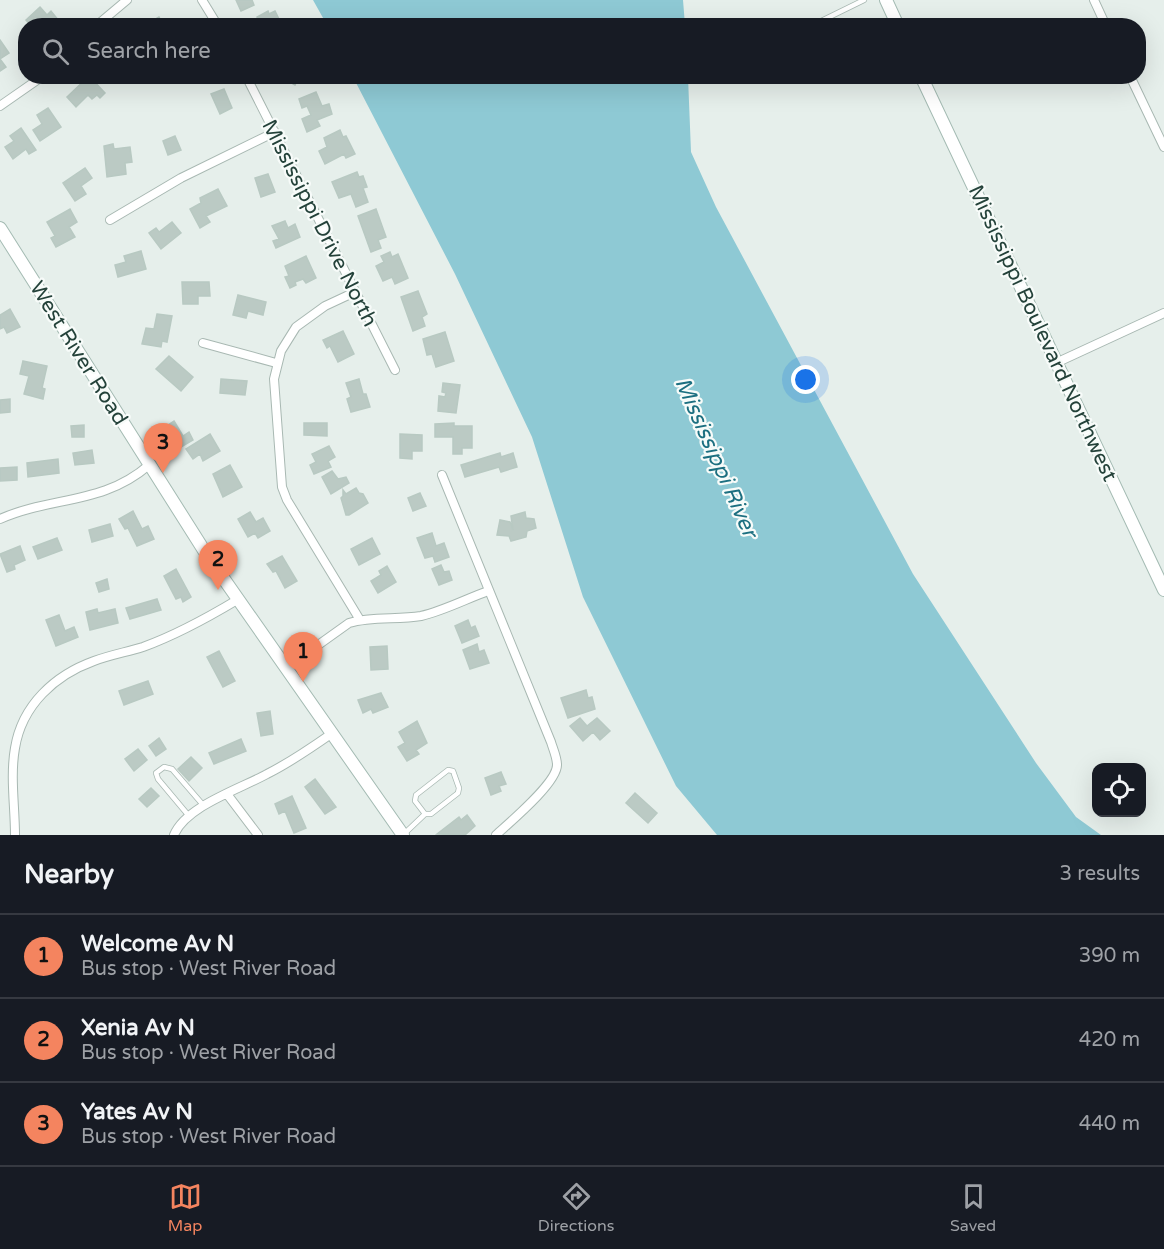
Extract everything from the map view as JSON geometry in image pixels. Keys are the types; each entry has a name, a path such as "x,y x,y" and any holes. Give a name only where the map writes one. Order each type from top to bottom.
{"main road":[{"path":"886,0 894,18"},
{"name":"Mississippi Boulevard Northwest","path":"925,84 1164,590"},
{"name":"West River Road","path":"0,228 237,600 403,835"}],"street":[{"path":"106,18 127,0"},
{"path":"202,0 213,18"},
{"path":"1094,0 1102,18"},
{"path":"0,106 32,84"},
{"name":"Mississippi Drive North","path":"250,84 395,370"},
{"path":"1134,84 1164,147"},
{"path":"110,220 181,178 275,132"},
{"path":"355,292 325,306 296,327 285,342 276,363 274,379 282,487 287,500 360,620"},
{"path":"1058,362 1164,313"},
{"path":"204,343 276,363"},
{"path":"0,519 39,506 105,492 149,465"},
{"path":"442,475 551,742 557,767 545,786 496,835"},
{"path":"286,668 336,631 360,620 397,620 424,615 488,591"},
{"path":"15,835 15,747 27,714 37,699 50,686 79,667 143,647 191,626 237,600"},
{"path":"174,835 189,816 204,806 269,773 331,734"},
{"path":"227,795 258,835"}],"lane":[{"path":"827,18 864,0"},
{"path":"189,816 158,779 156,773 164,767 172,769 204,806"},
{"path":"403,835 424,814 431,814 458,793 459,788 453,771 448,770 416,795 415,801 424,814"}],"water":[{"path":"313,0 683,0 684,18 323,18"},
{"name":"Mississippi River","path":"357,84 688,84 691,152 716,207 913,574 1036,763 1076,817 1101,835 717,835 676,786 583,597 532,437 455,274"}],"building":[{"path":"236,0 252,0 254,5 241,11"},
{"path":"40,7 47,15 51,11 57,18 28,18"},
{"path":"268,11 269,14 275,11 278,18 257,18"},
{"path":"0,40 9,53 0,59"},
{"path":"0,59 6,67 0,71"},
{"path":"81,84 97,84 105,93 100,98 97,95 92,99 88,95 76,107 67,97"},
{"path":"224,89 232,108 220,114 211,94"},
{"path":"316,92 322,106 329,104 332,114 317,120 320,126 307,132 302,119 311,115 307,106 302,108 299,99"},
{"path":"48,108 61,127 40,141 33,130 42,124 37,115"},
{"path":"21,128 36,150 29,154 26,149 13,159 5,147 14,141 10,136"},
{"path":"340,130 343,137 346,136 355,154 346,158 344,154 325,164 319,151 327,147 324,138"},
{"path":"175,136 181,150 168,155 163,141"},
{"path":"113,144 114,149 130,147 132,162 125,163 126,174 107,177 104,146"},
{"path":"85,168 92,178 81,186 86,194 75,201 63,183"},
{"path":"357,172 359,177 363,176 367,187 363,188 368,202 356,207 351,194 339,198 332,182"},
{"path":"268,174 275,192 261,197 255,178"},
{"path":"218,189 227,206 206,216 210,222 200,228 190,209 201,203 200,198"},
{"path":"70,209 77,222 69,227 75,237 56,247 51,238 55,236 47,222"},
{"path":"376,209 386,237 378,240 381,248 371,252 358,216"},
{"path":"285,221 288,228 295,224 300,237 276,248 273,241 279,239 272,226"},
{"path":"172,222 181,233 161,249 149,233 156,228 159,232"},
{"path":"141,251 146,269 118,277 115,265 126,262 124,256"},
{"path":"390,252 392,257 398,254 408,278 395,284 392,277 383,281 376,266 384,262 381,256"},
{"path":"306,256 316,278 306,283 303,279 295,282 296,285 290,288 285,277 289,276 285,266"},
{"path":"182,282 209,282 210,296 198,296 198,304 183,304"},
{"path":"418,291 427,314 422,317 425,326 413,331 401,297"},
{"path":"238,295 266,302 263,315 248,311 246,318 233,315"},
{"path":"10,309 20,327 7,333 4,327 0,329 0,315"},
{"path":"157,314 172,316 167,342 162,341 161,347 142,344 146,328 154,329"},
{"path":"343,331 354,354 338,362 330,346 327,348 323,340"},
{"path":"445,332 454,361 436,367 432,354 427,355 423,339"},
{"path":"169,356 193,377 181,391 156,369"},
{"path":"23,361 47,366 42,388 45,389 43,399 24,394 29,376 20,374"},
{"path":"221,379 247,381 245,395 220,393"},
{"path":"359,379 370,407 351,412 347,399 351,397 346,383"},
{"path":"443,383 460,385 456,413 438,411 439,396 445,397 446,393 442,392"},
{"path":"10,399 10,412 0,413 0,400"},
{"path":"174,421 183,436 189,432 193,440 181,447 176,439 167,444 159,431"},
{"path":"304,423 327,423 327,436 304,435"},
{"path":"454,423 454,426 472,426 472,448 462,448 462,454 453,454 453,437 435,437 435,424"},
{"path":"84,425 84,437 72,437 71,426"},
{"path":"210,434 220,451 203,461 200,454 193,459 186,449"},
{"path":"400,434 422,435 422,451 412,451 412,459 400,458"},
{"path":"329,446 335,457 328,461 331,467 314,474 310,465 316,462 312,454"},
{"path":"92,450 94,463 75,465 73,453"},
{"path":"500,453 501,457 513,453 517,467 501,472 499,467 465,477 461,465"},
{"path":"58,459 59,473 28,477 27,463"},
{"path":"230,465 242,487 223,497 213,474"},
{"path":"17,467 17,480 0,481 0,468"},
{"path":"332,471 338,479 346,477 349,483 331,494 322,477"},
{"path":"356,488 368,503 346,515 341,498 343,490 346,494"},
{"path":"420,493 426,506 413,511 408,498"},
{"path":"133,511 142,529 148,526 154,539 137,546 128,528 125,529 119,519"},
{"path":"250,512 256,522 263,518 270,531 258,538 255,533 248,537 238,519"},
{"path":"525,512 526,518 534,519 536,528 527,531 526,537 511,541 509,536 497,535 500,520 510,522 513,530 511,516"},
{"path":"110,524 113,536 92,542 89,530"},
{"path":"432,533 436,546 444,543 449,557 435,562 433,556 425,558 417,538"},
{"path":"57,538 62,550 38,559 33,547"},
{"path":"372,538 380,554 359,565 351,549"},
{"path":"20,546 25,560 14,565 15,569 7,572 0,554"},
{"path":"282,556 297,581 285,588 276,571 273,572 267,564"},
{"path":"441,565 444,572 449,571 452,580 439,585 432,569"},
{"path":"387,566 396,582 378,593 371,581 381,575 379,571"},
{"path":"176,569 191,597 183,602 181,597 176,599 164,576"},
{"path":"107,579 109,589 99,592 96,583"},
{"path":"157,599 161,610 130,619 126,608"},
{"path":"97,609 98,613 115,609 118,623 90,630 86,612"},
{"path":"59,615 65,631 74,627 78,637 56,646 46,620"},
{"path":"468,620 471,628 475,626 479,636 462,643 455,626"},
{"path":"477,644 479,652 484,650 489,663 470,669 463,650"},
{"path":"387,646 388,669 371,670 370,647"},
{"path":"219,651 235,681 223,687 207,657"},
{"path":"148,681 153,694 124,705 119,691"},
{"path":"586,690 588,698 592,697 595,709 568,718 561,698"},
{"path":"381,693 388,707 373,713 371,709 363,713 358,700"},
{"path":"270,711 273,734 261,736 257,713"},
{"path":"580,718 587,726 597,718 610,731 600,740 593,732 583,741 570,726"},
{"path":"417,721 427,743 416,750 419,754 407,761 398,747 405,743 399,732"},
{"path":"159,738 166,749 156,756 149,746"},
{"path":"241,739 246,751 214,764 209,753"},
{"path":"138,749 147,760 134,771 125,759"},
{"path":"191,757 202,768 189,781 178,769"},
{"path":"501,772 506,784 499,786 501,791 491,795 485,778"},
{"path":"315,779 336,807 325,814 305,787"},
{"path":"151,788 159,796 147,807 139,799"},
{"path":"635,793 657,813 648,823 626,803"},
{"path":"292,796 306,828 294,833 285,811 279,814 275,804"},
{"path":"467,815 475,826 465,835 437,834 459,817 461,820"}],"place":[{"name":"Yates Av N","path":"163,473"},
{"name":"Xenia Av N","path":"218,590"},
{"name":"Welcome Av N","path":"303,682"}]}
